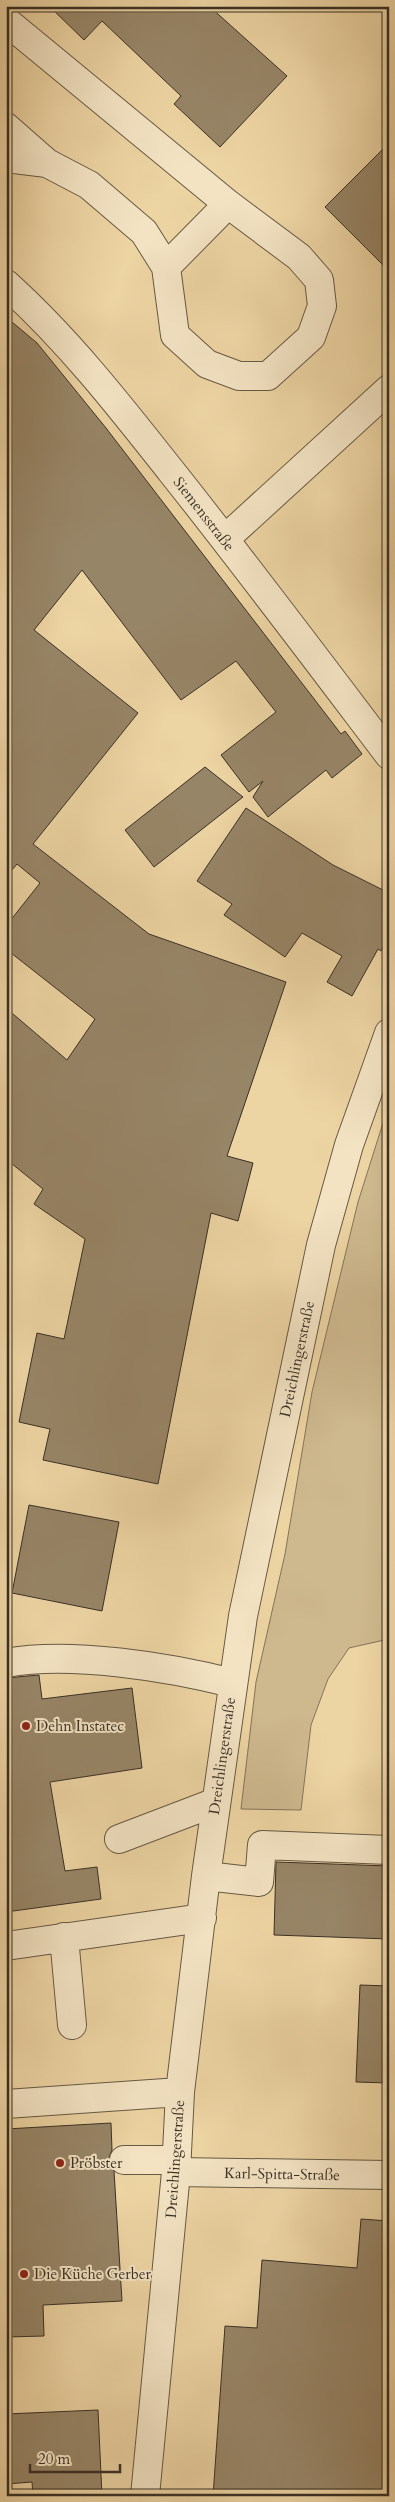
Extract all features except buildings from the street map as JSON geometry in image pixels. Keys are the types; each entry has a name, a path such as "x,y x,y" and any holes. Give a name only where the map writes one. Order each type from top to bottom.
{"street":[{"path":"6,127 47,163 89,185 144,232 166,267 176,335 207,364 239,376 268,376 311,337 322,306 319,280 299,257 228,204 11,16"},
{"path":"6,158 47,163"},
{"path":"166,267 228,204"},
{"name":"Siemensstraße","path":"6,284 34,309 82,361 225,539 389,755"},
{"path":"225,539 389,389"},
{"name":"Dreichlingerstraße","path":"145,2496 176,2166 180,2092 206,1876 242,1616 321,1245 349,1145 389,1033"},
{"path":"6,1663 26,1659 86,1660 196,1674 232,1683"},
{"path":"119,1839 216,1802"},
{"path":"206,1876 259,1882 262,1845 389,1850"},
{"path":"6,1946 202,1918"},
{"path":"64,1937 72,2025"},
{"path":"6,2104 180,2092"},
{"name":"Karl-Spitta-Straße","path":"124,2160 176,2166 389,2175"}],"shaded area":[{"path":"389,1104 389,1639 349,1648 328,1679 311,1725 301,1810 241,1809 256,1682 285,1554 312,1392 358,1202"}],"place":[{"name":"Dehn Instatec","path":"26,1726"},
{"name":"Pröbster","path":"60,2163"},
{"name":"Die Küche Gerber","path":"24,2274"}]}
